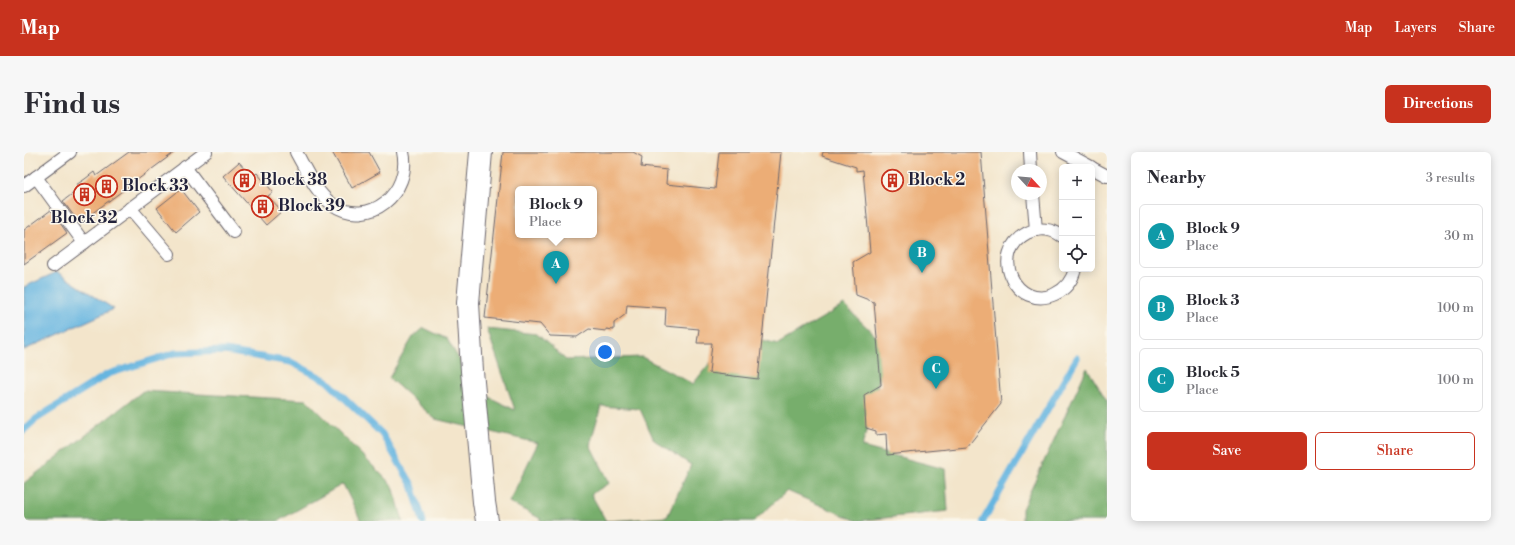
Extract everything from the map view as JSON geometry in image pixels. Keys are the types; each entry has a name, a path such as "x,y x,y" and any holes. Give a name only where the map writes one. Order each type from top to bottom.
{"street":[{"path":"481,152 468,303 472,371 486,521"}],"lane":[{"path":"24,186 70,152"},
{"path":"53,266 206,152"},
{"path":"296,152 316,188 324,198 334,206 345,211 357,212 369,211 381,206 391,199 403,178 405,165 403,152"},
{"path":"1030,152 1031,164"},
{"path":"1064,152 1086,164"},
{"path":"185,167 234,232"},
{"path":"1095,169 1107,176"},
{"path":"36,177 84,243"},
{"path":"1034,200 1036,230"},
{"path":"130,208 169,254"},
{"path":"1059,234 1052,231 1036,230 1021,237 1010,250 1008,258 1010,276 1022,291 1031,296 1041,298 1052,296 1061,292 1068,285 1074,272"}],"green space":[{"path":"844,305 887,347 862,447 945,469 948,511 857,521 787,491 754,521 606,521 541,521 541,519 509,502 538,443 435,419 389,378 413,337 424,328 447,339 479,392 515,410 487,329 537,334 566,360 642,357 693,384 734,333 778,344","holes":["601,406 640,409 654,440 691,465 667,517 606,521 591,494 610,483 590,445"]},
{"path":"1087,368 1107,401 1107,521 1022,521 1022,509"},
{"path":"143,391 307,400 393,486 403,521 361,521 343,484 278,521 24,521 24,483"}],"water":[{"path":"57,272 114,309 24,350 24,287"}],"building":[{"path":"129,152 175,152 79,223 63,201 79,189 76,185 94,172 96,176"},
{"path":"332,152 369,152 380,172 352,188"},
{"path":"503,152 633,152 642,157 641,167 667,170 666,184 715,189 719,152 781,152 758,379 709,373 712,343 697,343 699,329 665,326 666,308 627,305 626,314 614,323 614,330 606,329 606,331 589,329 577,337 550,336 540,324 485,318"},
{"path":"823,152 981,152 1001,404 967,447 887,455 886,434 876,435 876,431 866,428 864,395 881,385 874,302 856,295 853,262 870,252 863,170 856,171 856,167 822,156"},
{"path":"239,162 252,177 257,173 273,192 268,196 282,211 266,225 223,176"},
{"path":"181,189 199,212 176,232 157,208"},
{"path":"51,210 67,233 24,264 24,230"}],"waterway":[{"path":"24,430 36,419 108,374 175,353 225,351 291,362 327,381 382,434 412,485 423,521"},
{"path":"983,521 1077,358"}],"place":[{"name":"Block 38","path":"244,180"},
{"name":"Block 2","path":"892,180"},
{"name":"Block 33","path":"107,186"},
{"name":"Block 32","path":"84,195"},
{"name":"Block 39","path":"263,206"},
{"name":"Block 3","path":"922,273"},
{"name":"Block 9","path":"556,284"},
{"name":"Block 5","path":"936,389"}]}
